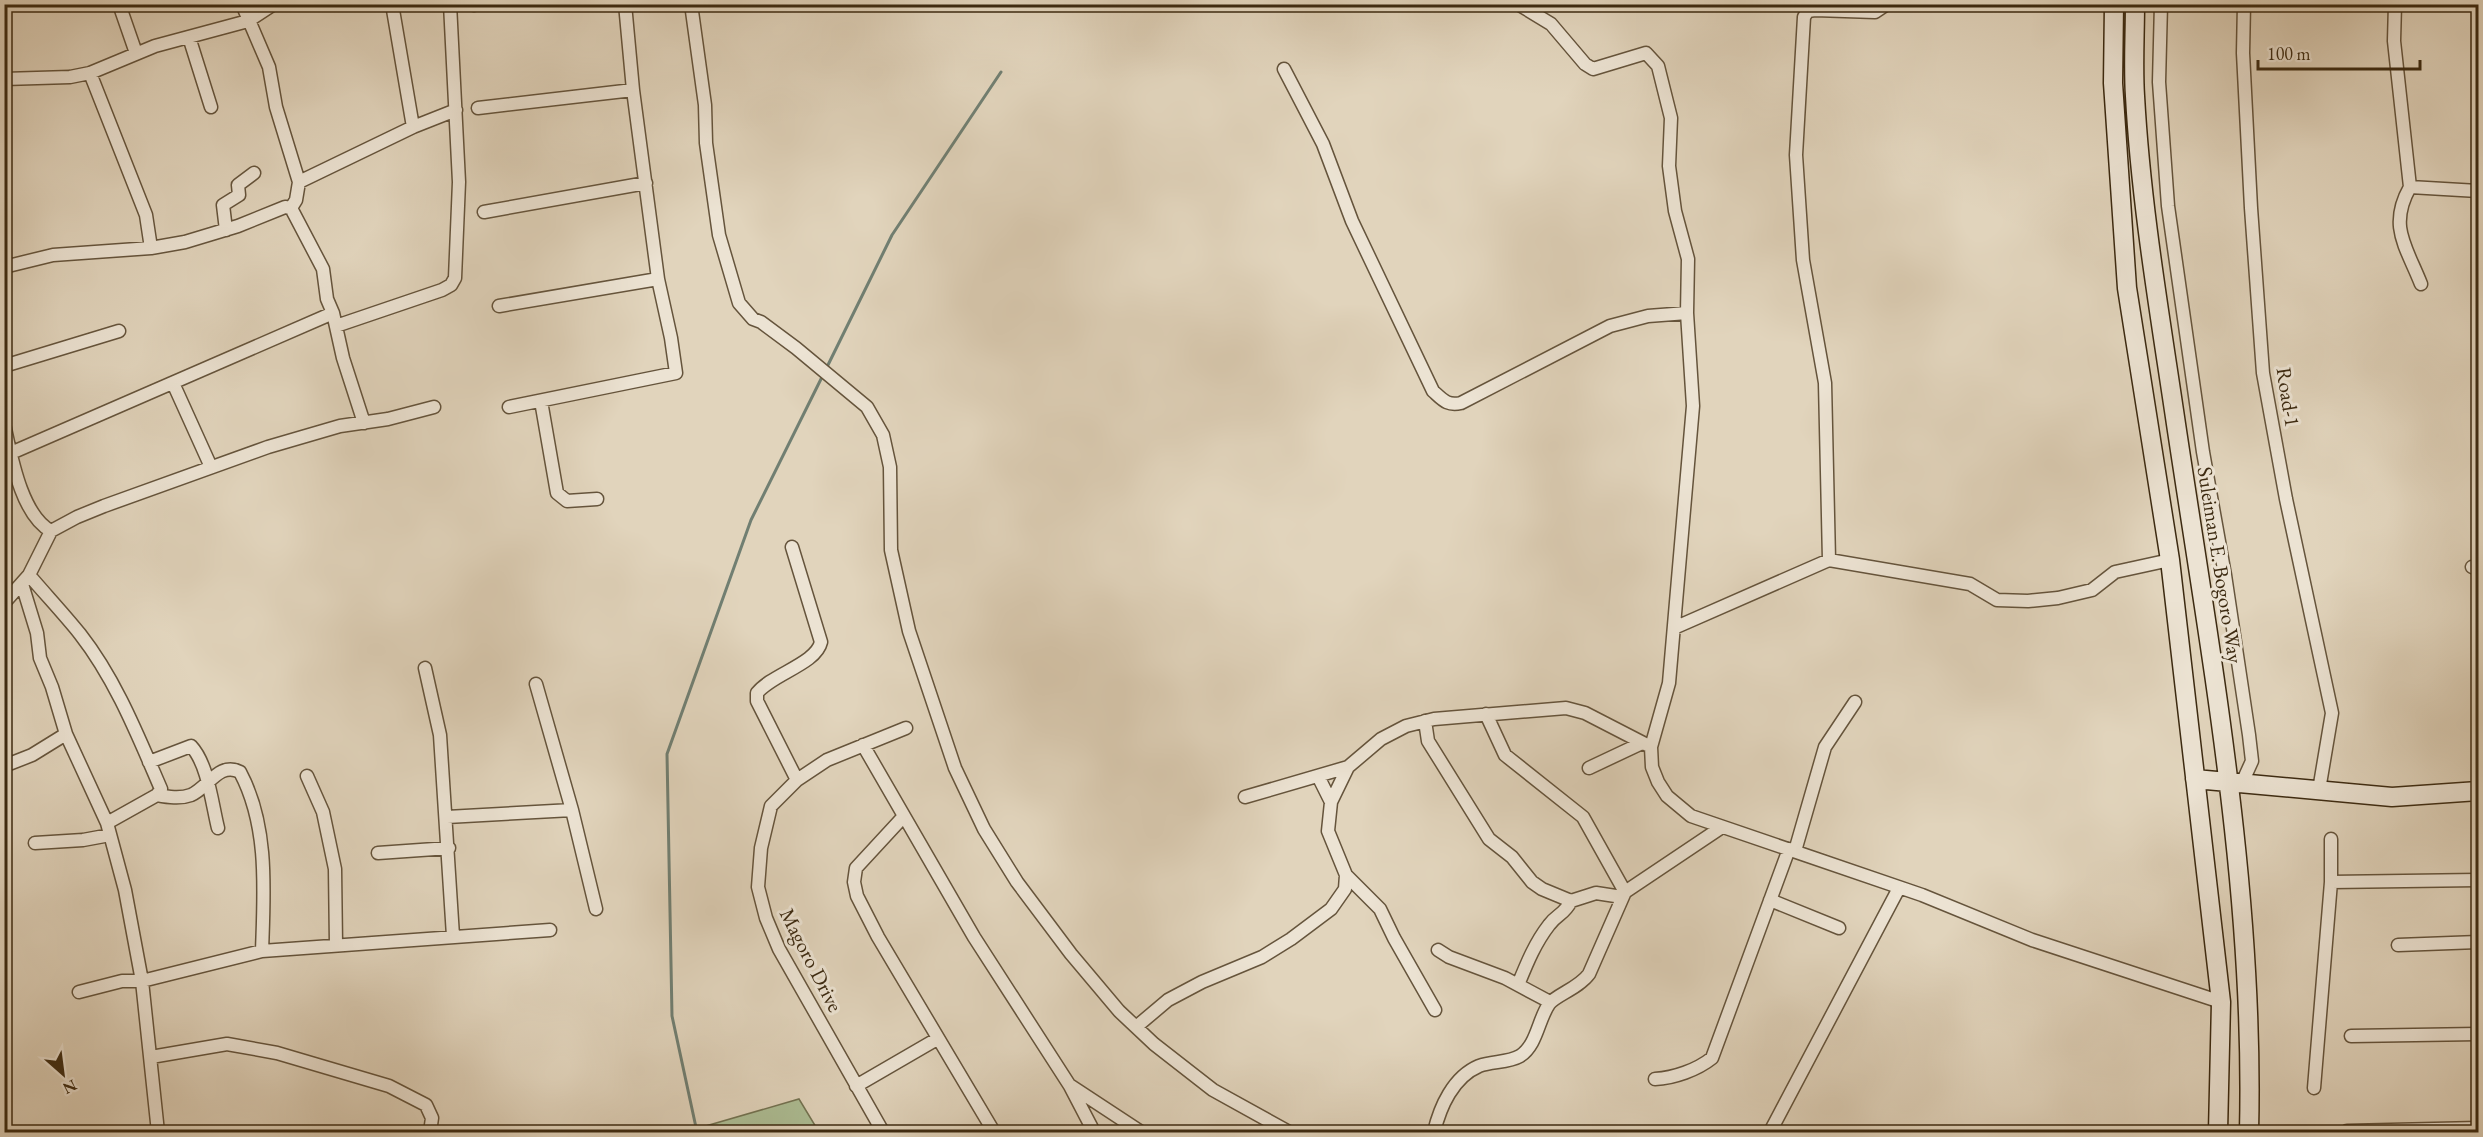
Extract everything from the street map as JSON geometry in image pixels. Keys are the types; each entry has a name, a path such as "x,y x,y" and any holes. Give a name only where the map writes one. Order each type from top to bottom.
{"street":[{"path":"119,4 136,53"},
{"path":"242,4 269,67 276,107 299,182 296,200 291,208"},
{"path":"4,79 70,77 90,73 136,53 248,21 274,4"},
{"path":"392,4 413,127"},
{"path":"336,326 442,290 455,278 459,182 450,4"},
{"path":"509,407 676,373 658,279 633,90 626,4"},
{"path":"692,4 705,105 706,143 719,235 739,303 753,319 778,335 867,407 883,435 890,467 891,550 909,631 955,768 979,819 1017,882 1071,954 1119,1011 1213,1090 1289,1132"},
{"path":"1518,4 1551,24 1585,64 1593,69 1646,53 1659,66 1671,118 1669,166 1674,211 1688,260 1687,313 1693,406 1668,692 1646,745 1658,782 1667,796 1691,816 1950,906 2032,940 2221,1002"},
{"path":"1829,560 1825,383 1803,260 1796,155 1804,17 1808,10 1815,7 1875,12 1887,4"},
{"path":"2114,4 2112,83 2127,288 2170,560 2221,1002 2218,1132"},
{"name":"Suleiman E. Bogoro Way","path":"2135,4 2135,92 2146,218 2236,782 2246,988 2249,1132"},
{"path":"2161,4 2159,82 2168,206 2203,452 2225,575 2252,761 2236,782"},
{"name":"Road-1","path":"2244,4 2244,65 2263,373 2286,499 2332,713 2319,790"},
{"path":"2395,4 2394,42 2410,187 2402,201 2398,226 2421,284"},
{"path":"189,37 211,107"},
{"path":"1284,69 1323,144 1352,221 1433,391 1444,402 1451,405 1461,403 1610,326 1648,316 1687,313"},
{"path":"90,73 146,215 151,248"},
{"path":"478,108 633,90"},
{"path":"299,182 413,127 456,110"},
{"path":"226,230 224,205 239,195 238,185 254,173"},
{"path":"484,212 646,183"},
{"path":"2410,187 2478,191"},
{"path":"4,267 64,254 151,248 185,242 226,230 285,207 291,208"},
{"path":"291,208 321,264 327,299 364,423"},
{"path":"499,306 658,279"},
{"path":"11,453 333,313"},
{"path":"4,366 119,331"},
{"path":"173,383 211,467"},
{"path":"541,401 557,494 567,501 597,499"},
{"path":"4,424 23,496 44,528 51,531 58,530 77,517 211,467 318,432 388,419 434,407"},
{"path":"4,603 26,579 51,531"},
{"path":"792,547 821,642 819,649 810,657 764,684 756,693 757,701 797,780"},
{"path":"1674,628 1829,560 1970,584 1997,600 2028,601 2058,598 2092,590 2115,572 2170,560"},
{"path":"26,579 40,658 52,687 66,734 108,829 125,890 142,981 158,1132"},
{"path":"26,579 80,634 93,654 130,716 160,789 157,795 108,829 83,840 35,843"},
{"path":"425,668 441,735 453,936"},
{"path":"536,684 572,810 596,909"},
{"path":"1655,1079 1695,1068 1712,1058 1770,900 1792,850 1825,747 1855,702"},
{"path":"1435,1010 1380,909 1346,875 1328,831 1330,802 1348,767 1381,739 1397,730 1425,721 1566,708 1576,710 1646,745"},
{"path":"1486,714 1505,755 1583,817 1624,894"},
{"path":"1425,721 1428,741 1489,840 1512,857 1536,886 1571,901 1596,893 1624,894"},
{"name":"Magoro Drive","path":"883,1132 779,949 766,918 758,886 761,848 771,806 797,780 826,760 906,728"},
{"path":"4,766 32,755 66,734"},
{"path":"863,745 974,937 1070,1086 1094,1132"},
{"path":"1589,768 1646,745"},
{"path":"149,762 191,746 198,755 208,783 218,828"},
{"path":"1245,797 1348,767"},
{"path":"157,795 188,796 208,783 219,771 228,768 240,772 260,837 264,884 262,951"},
{"path":"307,776 322,812 335,869 336,945"},
{"path":"1318,776 1330,802"},
{"path":"2195,779 2413,797 2478,791"},
{"path":"447,817 572,810"},
{"path":"904,816 856,868 854,882 857,896 937,1039 994,1132"},
{"path":"1434,1132 1443,1102 1464,1077 1479,1066 1519,1056 1528,1048 1550,1002 1584,982 1624,894 1722,827"},
{"path":"2314,1088 2331,882 2331,839"},
{"path":"378,853 449,848"},
{"path":"1136,1027 1168,1000 1202,982 1262,957 1291,939 1331,909 1345,889 1346,875"},
{"path":"2331,882 2478,880"},
{"path":"1770,1132 1899,888"},
{"path":"1770,900 1839,927"},
{"path":"1518,985 1540,938 1551,921 1565,912 1571,901"},
{"path":"79,992 122,981 142,981 262,951 550,930"},
{"path":"2398,945 2478,942"},
{"path":"1438,950 1449,957 1518,985 1550,1002"},
{"path":"2351,1036 2478,1034"},
{"path":"856,1086 937,1039"},
{"path":"151,1057 227,1044 277,1053 389,1086 426,1105 432,1118 430,1132"},
{"path":"1070,1086 1141,1132"},
{"path":"2347,1131 2478,1128"}],"green space":[{"path":"799,1099 819,1132 685,1132"}],"waterway":[{"path":"826,369 892,235 1001,72"},
{"path":"697,1132 672,1016 667,754 751,520 823,375"}]}
